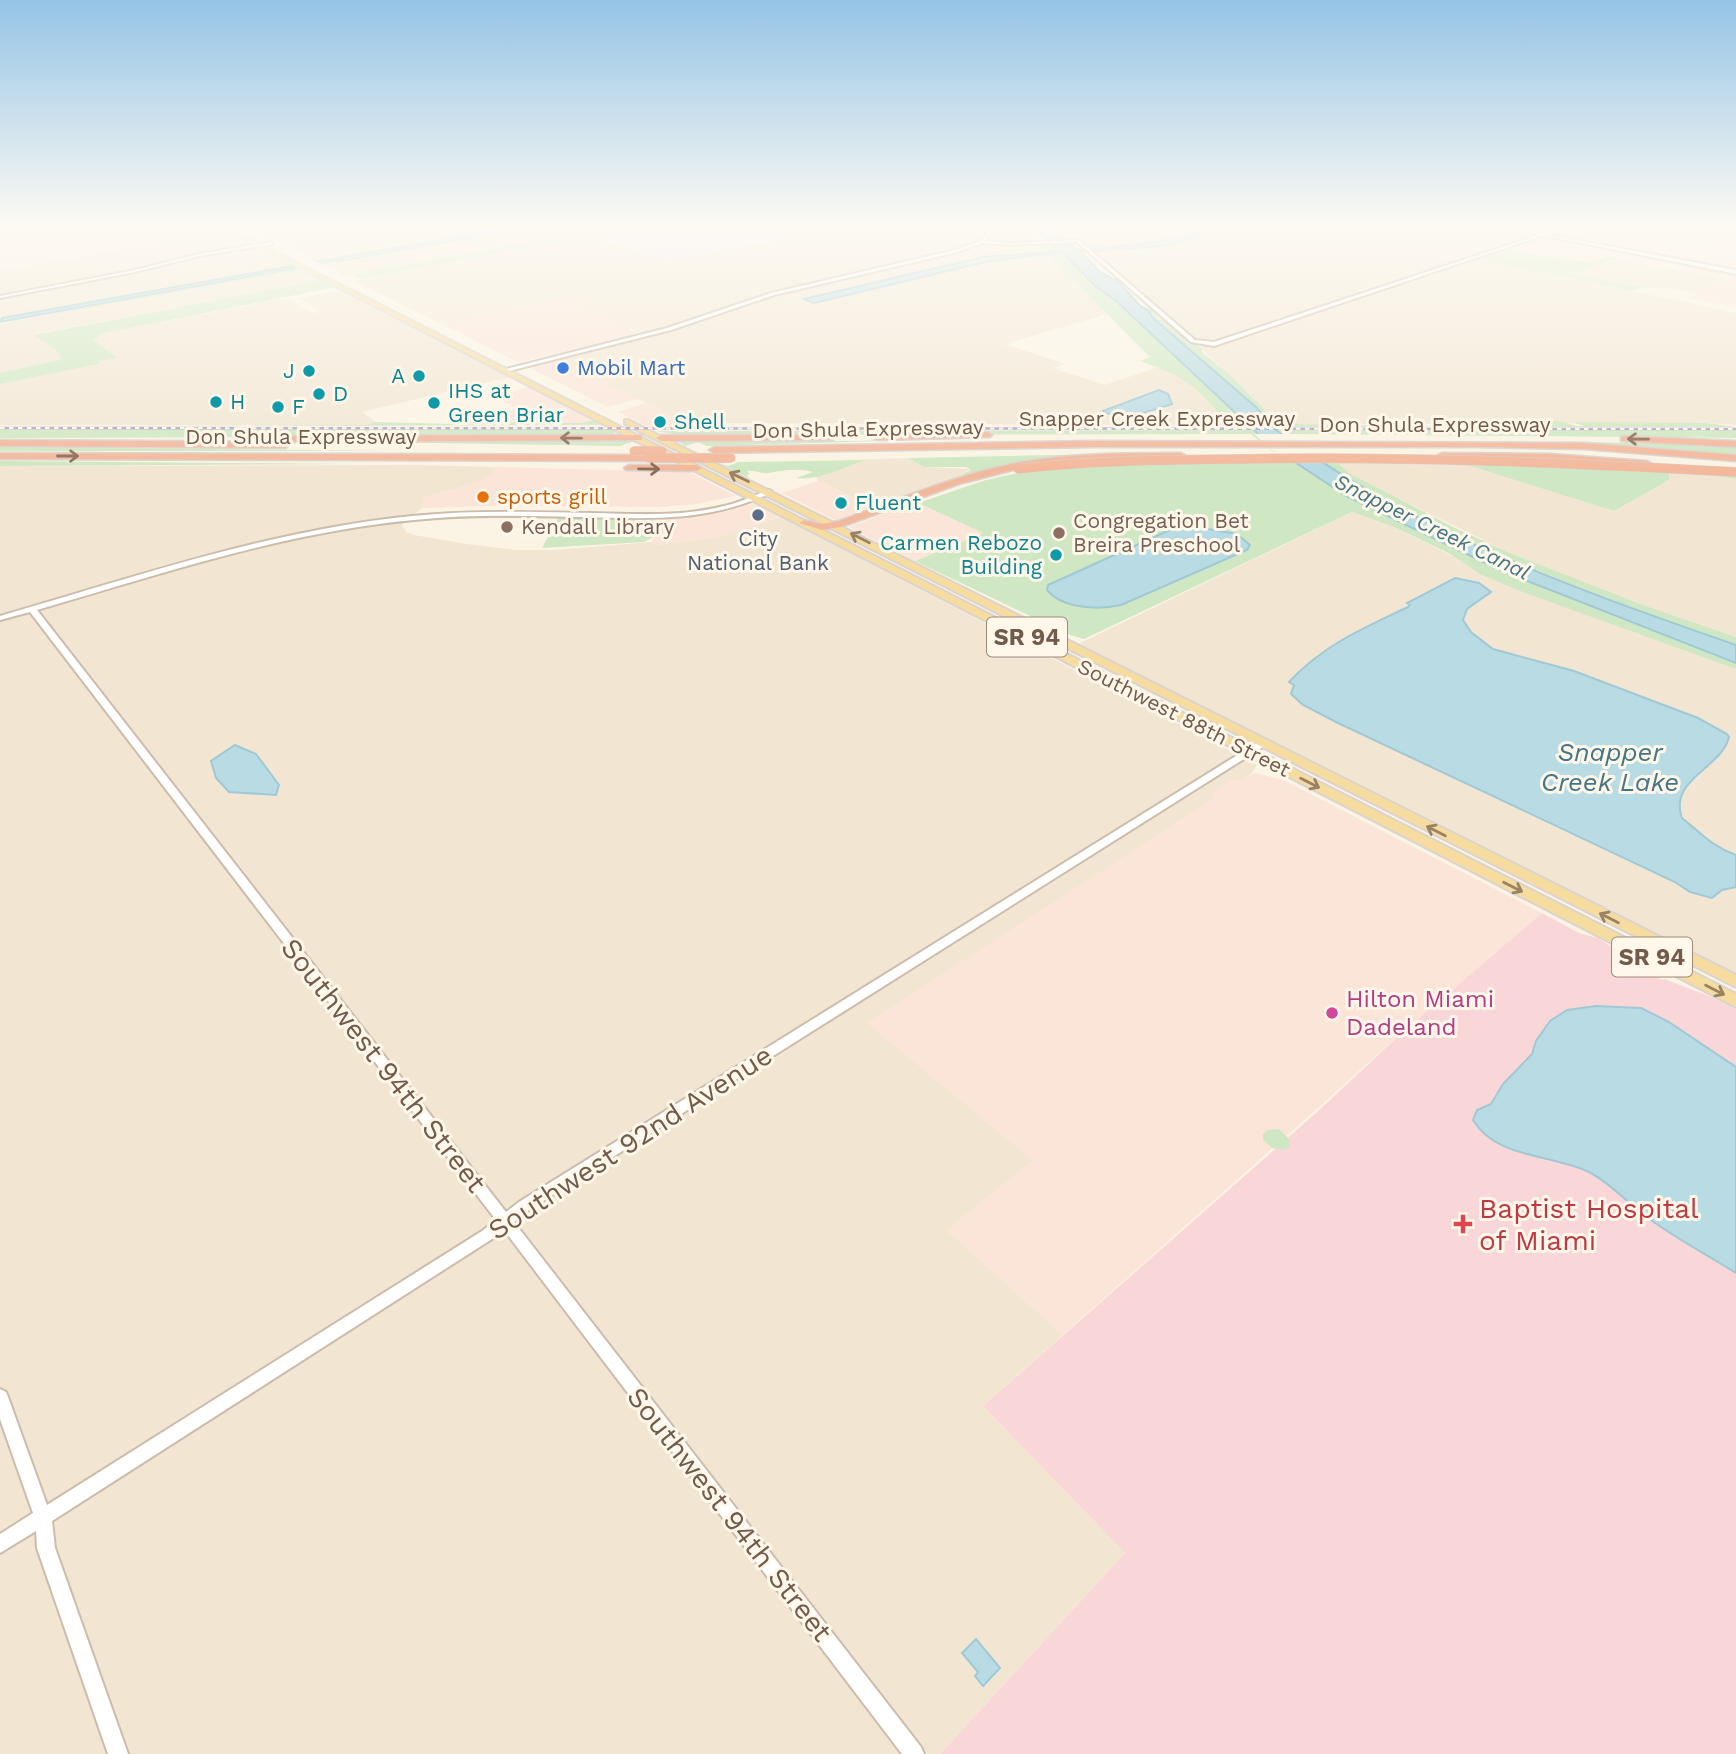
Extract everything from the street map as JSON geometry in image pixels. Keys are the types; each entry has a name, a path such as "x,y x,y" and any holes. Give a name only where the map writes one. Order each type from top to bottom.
{"highway":[{"path":"601,438 617,434 621,429"},
{"path":"661,438 980,435 1088,438"},
{"path":"151,443 352,438 639,438"},
{"name":"Snapper Creek Expressway","path":"831,448 925,442 1088,438 1266,447 1292,438 1736,442"},
{"name":"Don Shula Expressway","path":"0,443 634,451 1266,447 1312,450 1560,452 1736,461"},
{"name":"Don Shula Expressway","path":"1312,450 1532,444 1736,461"},
{"path":"804,523 836,526 1004,468 1067,459 1266,447 1550,457 1736,473"},
{"name":"Don Shula Expressway","path":"0,456 731,458 1266,447"},
{"path":"1560,452 1736,473"},
{"path":"257,456 282,460 700,464"},
{"path":"951,485 1018,469 1100,461 1397,458 1504,460 1736,473"}],"main road":[{"name":"Southwest 88th Street","path":"381,307 639,438 769,492 1736,982"},
{"path":"398,307 606,411"},
{"path":"575,405 594,406"},
{"name":"Southwest 88th Street","path":"617,416 661,438 753,497 1736,1001"},
{"path":"639,438 661,438"},
{"path":"971,608 987,602"},
{"path":"1065,657 1079,650"}],"street":[{"path":"505,370 669,330 736,307"},
{"path":"1154,307 1193,341 1203,344 1217,343 1326,307"},
{"path":"0,618 299,531 398,517 496,511 709,511 769,492"},
{"name":"Southwest 94th Street","path":"32,610 915,1754"},
{"name":"Southwest 92nd Avenue","path":"0,1544 505,1222 524,1206 1263,743"},
{"path":"0,1397 43,1518 46,1548 118,1754"}],"shaded area":[{"path":"0,307 57,307 0,317"},
{"path":"96,307 179,307 35,334 55,349 62,359 0,373 0,324"},
{"path":"241,307 302,307 313,313 320,311 314,307 371,307 509,377 362,412 376,422 364,425 0,425 0,384 99,364 110,352 94,340 100,334"},
{"path":"407,307 524,307 442,324"},
{"path":"524,307 579,307 641,333 518,362 442,324"},
{"path":"580,307 1100,307 1107,314 1005,344 1065,364 1053,368 1105,385 1158,367 1194,385 1227,425 687,423 548,355 639,332"},
{"path":"1151,307 1707,307 1736,313 1736,425 1279,424 1202,349 1167,321 1157,318 1159,314"},
{"path":"557,360 639,399 607,407 530,368"},
{"path":"529,387 593,420 581,423 465,425 478,418 517,409 494,396"},
{"path":"646,403 687,423 648,427 618,412"},
{"path":"908,458 924,467 971,469 953,479 873,507 818,481 814,472 846,460"},
{"path":"1335,459 1457,462 1614,511 1669,480 1669,473 1677,471 1736,479 1736,637 1642,605 1510,553 1349,473"},
{"path":"0,466 494,467 493,475 477,483 424,497 422,508 402,525 406,532 414,535 467,544 516,550 553,550 653,542 656,545 716,537 781,517 1257,765 1251,774 1240,781 1230,780 1214,798 1033,1161 947,1230 1063,1335 983,1406 1125,1553 940,1754 0,1754"},
{"path":"494,467 689,472 736,496 663,507 422,508 424,497 477,483 492,475"},
{"path":"818,481 874,508 836,521 782,493"},
{"path":"915,502 983,533 915,561 849,527"},
{"path":"754,504 781,517 716,537 655,545 652,540 655,536 653,521 649,519 698,515"},
{"path":"1352,512 1394,527 1462,561 1736,669 1736,976 1127,671 1080,643"},
{"path":"1255,773 1283,780 1542,913 1405,1030 1063,1335 947,1230 1033,1161 867,1023 1214,798 1212,792 1230,780 1240,780"},
{"name":"Baptist Hospital of Miami","path":"1542,913 1579,933 1598,938 1662,980 1712,997 1736,1009 1736,1754 940,1754 1125,1553 983,1406 1316,1113 1405,1030"}],"green space":[{"path":"90,307 96,307 0,324"},
{"path":"181,307 236,307 100,334 94,340 117,358 0,384 0,373 62,359 55,349 34,335"},
{"path":"1100,307 1122,307 1272,447 1346,496 1502,571 1736,663 1736,669 1525,593 1480,574 1450,554 1394,527 1352,512 1084,639 1070,635 915,561 983,533 918,503 986,480 1041,468 1281,458 1251,434 679,435 656,431 1252,430 1246,424 1227,425 1190,384 1140,361 1150,357"},
{"path":"1153,308 1161,315 1158,315 1157,319 1167,321 1202,349 1202,352 1229,374 1279,424 1451,427 1271,427 1258,417 1249,401 1153,318 1147,309"},
{"path":"593,420 603,425 0,427 364,425 376,422 491,425 581,423"},
{"path":"1557,421 1580,426 1584,426 1575,423 1706,423 1736,427 1451,427"},
{"path":"0,429 610,429 616,432 608,436 0,438"},
{"path":"1273,430 1736,430 1736,438 1289,434"},
{"path":"631,439 645,446 632,442 620,446 259,440"},
{"path":"915,440 707,446 698,442 685,446 678,441 857,441"},
{"path":"1556,441 1736,446 1736,454"},
{"path":"0,447 399,451 0,451"},
{"path":"1102,454 1010,465 841,520 971,470 967,467 924,467 908,458"},
{"path":"1314,457 1579,462 1736,476 1736,479 1677,471 1669,473 1669,480 1614,511 1457,462 1335,460 1349,473 1455,528 1510,553 1643,605 1736,637 1736,645 1572,587 1465,542 1362,488"},
{"path":"866,460 822,475 804,478 796,478 813,472 747,471 749,478 717,462 728,466 739,462"},
{"path":"0,461 359,464 0,466"},
{"path":"558,518 649,519 653,520 655,536 644,542 542,548"},
{"path":"1279,1129 1290,1140 1290,1146 1284,1150 1272,1148 1263,1140 1263,1134 1267,1130"}],"water":[{"path":"64,307 83,307 0,322 2,318"},
{"name":"Snapper Creek Canal","path":"1122,307 1147,309 1153,318 1257,408 1261,413 1259,417 1313,456 1369,491 1487,550 1611,600 1736,645 1736,663 1502,571 1346,496 1272,447"},
{"path":"1159,390 1168,394 1172,404 1128,416 1103,411"},
{"path":"1191,526 1237,534 1250,545 1247,550 1121,605 1081,607 1062,601 1047,590 1048,585 1174,528"},
{"name":"Snapper Creek Lake","path":"1455,578 1479,583 1491,592 1467,609 1463,620 1471,632 1493,649 1574,671 1698,718 1727,734 1729,737 1724,748 1689,783 1682,793 1680,805 1682,818 1713,843 1736,855 1736,887 1722,890 1712,898 1690,892 1675,882 1338,723 1303,705 1291,694 1294,685 1289,682 1330,648 1408,607 1410,605 1407,603"},
{"path":"235,745 256,754 279,785 276,795 229,792 216,778 211,761"},
{"path":"1596,1006 1641,1008 1669,1022 1736,1067 1736,1273 1655,1223 1597,1176 1575,1166 1510,1149 1483,1133 1473,1120 1477,1110 1491,1104 1503,1084 1532,1054 1536,1041 1550,1021 1567,1010"},
{"path":"976,1639 1000,1668 983,1686 975,1676 978,1672 962,1653"}],"pier":[{"path":"1254,434 1285,434 1318,456 1283,460"}],"railway":[{"path":"0,428 1736,429"}],"place":[{"name":"Mobil Mart","path":"563,368"},
{"name":"J","path":"309,371"},
{"name":"A","path":"419,376"},
{"name":"D","path":"319,394"},
{"name":"H","path":"216,402"},
{"name":"IHS at Green Briar","path":"434,403"},
{"name":"F","path":"278,407"},
{"name":"Shell","path":"660,422"},
{"name":"sports grill","path":"483,497"},
{"name":"Fluent","path":"841,503"},
{"name":"City National Bank","path":"758,515"},
{"name":"Kendall Library","path":"507,527"},
{"name":"Congregation Bet Breira Preschool","path":"1059,533"},
{"name":"Carmen Rebozo Building","path":"1056,555"},
{"name":"Hilton Miami Dadeland","path":"1332,1013"},
{"name":"Baptist Hospital of Miami","path":"1463,1224"}]}
